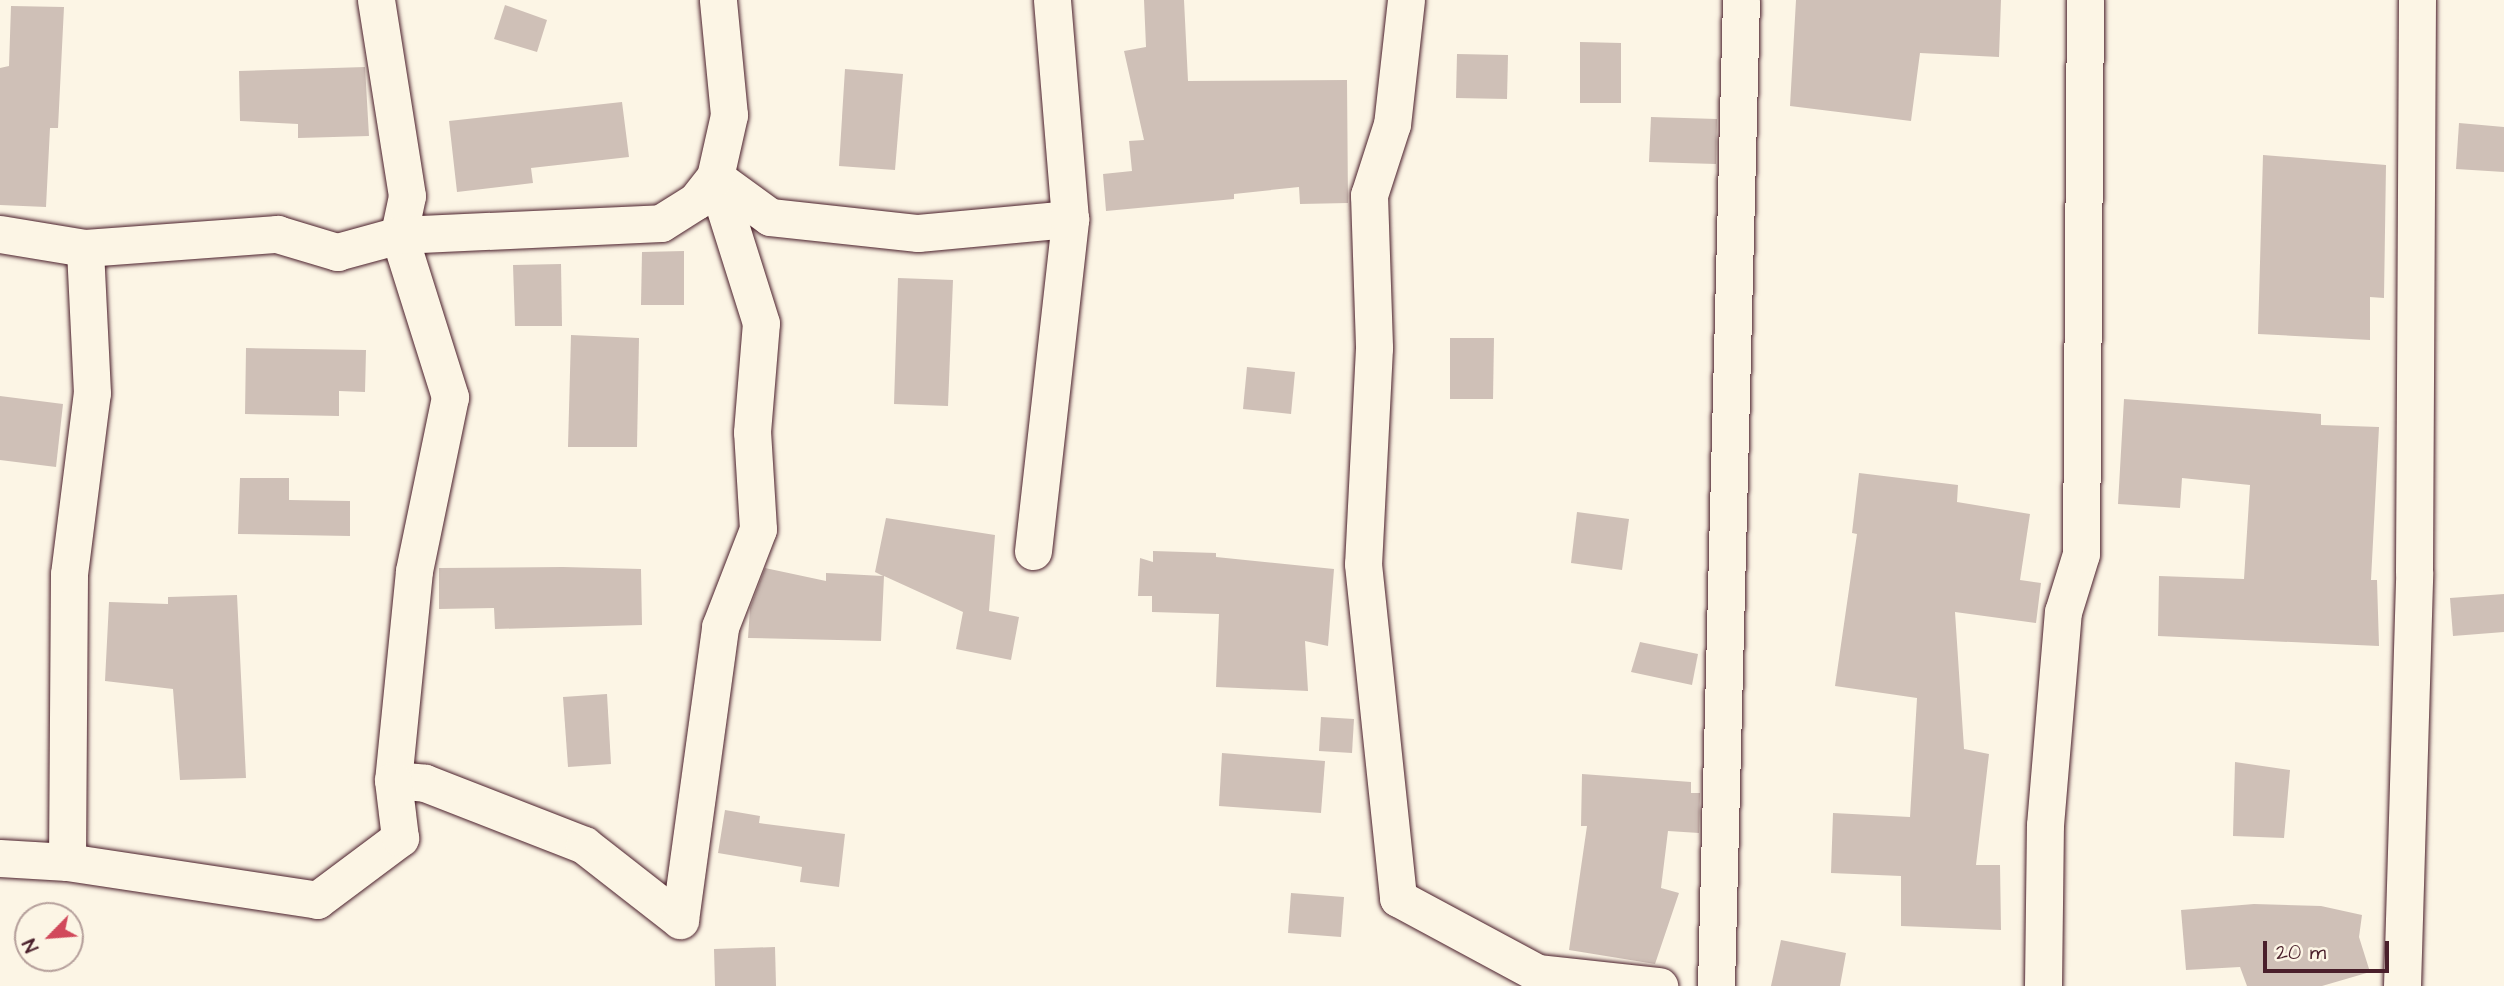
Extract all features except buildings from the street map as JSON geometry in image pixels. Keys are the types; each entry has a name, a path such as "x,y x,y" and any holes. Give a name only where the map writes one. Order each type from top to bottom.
{"street":[{"path":"0,859 67,862 317,900 400,838 393,780 414,571 450,397 399,235 407,196 376,0"},
{"path":"0,234 85,248 277,234 337,252 399,235 661,223 696,201 715,177 729,116 718,0"},
{"path":"1033,551 1070,219 1052,0"},
{"path":"1406,0 1392,124 1368,195 1374,348 1363,564 1398,898 1537,973 1659,986"},
{"path":"1716,986 1741,0"},
{"path":"2043,986 2045,825 2063,612 2081,554 2085,0"},
{"path":"2402,986 2414,572 2417,0"},
{"path":"715,177 770,217 918,233 1070,219"},
{"path":"393,780 425,783 584,845 680,920 720,627 758,528 752,432 761,323 715,177"},
{"path":"67,862 69,573 92,393 85,248"}]}
